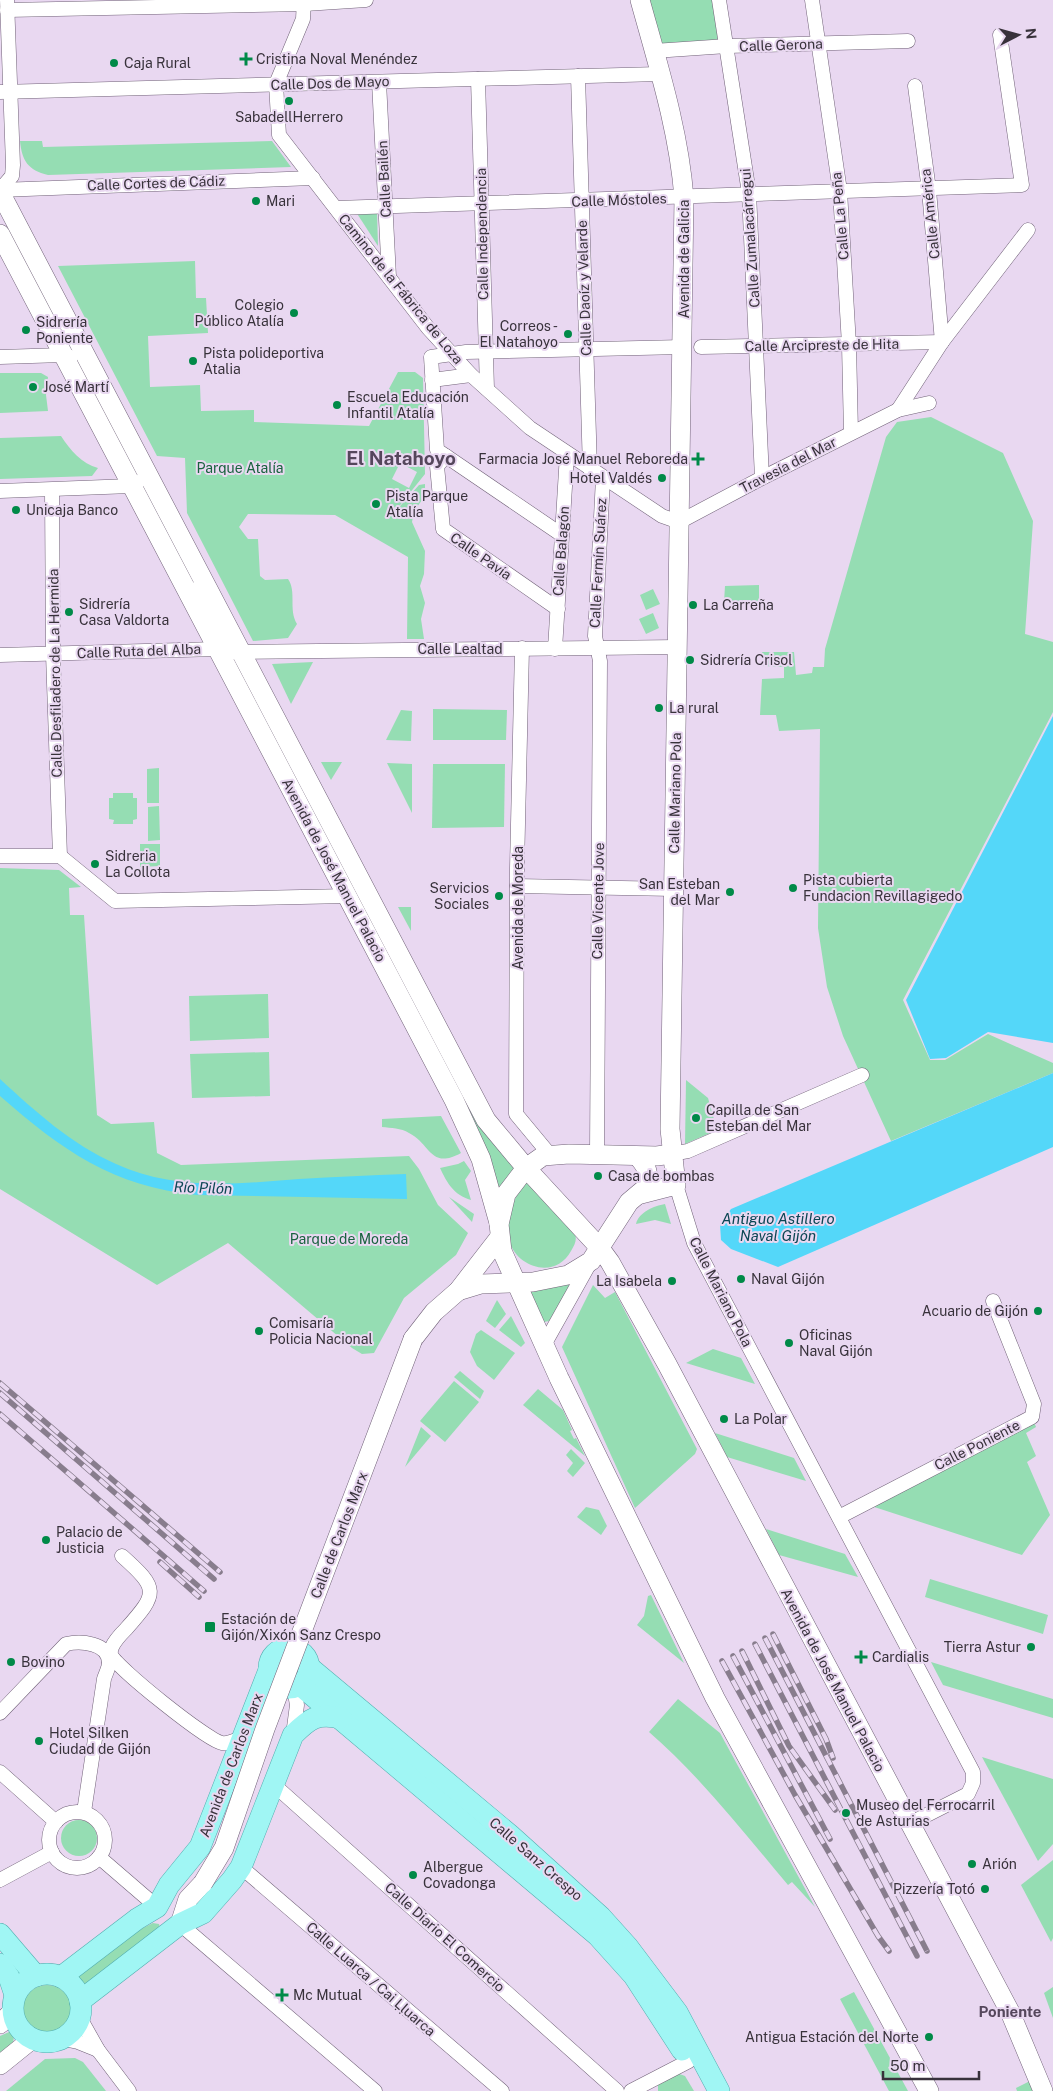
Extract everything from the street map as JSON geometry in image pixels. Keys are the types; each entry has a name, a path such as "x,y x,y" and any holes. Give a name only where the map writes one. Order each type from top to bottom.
{"main road":[{"name":"Avenida de Galicia","path":"640,0 680,162 684,198 692,347 679,522"},
{"name":"Avenida de José Manuel Palacio","path":"0,191 486,1120 595,1254 616,1273 671,1372 1010,2012 1043,2091"},
{"name":"Avenida de José Manuel Palacio","path":"0,234 348,896 472,1139 481,1159 506,1262 516,1283"},
{"name":"Calle Mariano Pola","path":"676,1185 672,1154 679,522"},
{"path":"499,1231 506,1194 526,1168 543,1156 672,1154"},
{"path":"595,1254 629,1202 641,1194 648,1186 649,1174 645,1164 637,1156"},
{"path":"641,1194 676,1185"},
{"name":"Calle de Carlos Marx","path":"180,1924 188,1898 203,1883 224,1848 265,1729 414,1339 434,1312 458,1291 499,1231"},
{"name":"Calle de Carlos Marx","path":"458,1291 481,1284 550,1280 568,1275 595,1254"},
{"path":"516,1283 544,1345 715,1698 929,2091"},
{"path":"287,1648 302,1653 301,1680 282,1687 276,1684 269,1670 273,1655 287,1648"},
{"name":"Avenida de Carlos Marx","path":"157,1907 169,1884 200,1847 269,1670"},
{"name":"Calle Sanz Crespo","path":"301,1680 341,1718 597,1935 634,1976 689,2061 704,2091"},
{"name":"Calle Sanz Crespo","path":"301,1680 510,1835 602,1917 628,1947 677,2012 719,2091"},
{"path":"80,2010 180,1924 203,1914 232,1880 240,1867 293,1736 305,1723 324,1715 341,1718"},
{"name":"Calle de Carlos Marx","path":"61,1977 130,1924 157,1907 188,1898"},
{"path":"0,1934 36,1976"},
{"path":"0,1964 9,1977 9,2010 19,2030 31,2040 43,2043 63,2039 74,2030 80,2010 75,1988 61,1977 47,1974 36,1976 24,1983 9,2010"},
{"path":"0,2065 31,2040"}],"street":[{"path":"0,191 8,183 12,170 5,91 7,5 366,0"},
{"name":"Calle Zumalacárregui","path":"719,0 750,193 762,478"},
{"name":"Calle La Peña","path":"812,0 840,191 849,345 851,433"},
{"path":"276,84 303,19 304,2"},
{"name":"Calle Móstoles","path":"336,208 684,198 750,193 929,190 1022,185 1000,35"},
{"name":"Calle Gerona","path":"654,51 727,46 908,41"},
{"name":"Calle Dos de Mayo","path":"5,91 659,74"},
{"name":"Calle Daoíz y Velarde","path":"578,76 590,469"},
{"name":"Calle Independencia","path":"478,79 487,389"},
{"name":"Calle Bailén","path":"379,82 388,277"},
{"name":"Camino de la Fábrica de Loza","path":"276,84 279,135 450,354 530,428 662,516 679,522"},
{"name":"Calle América","path":"915,86 929,190 942,342"},
{"name":"Calle Cortes de Cádiz","path":"0,191 313,178"},
{"path":"898,410 942,342 1028,230"},
{"name":"Calle Arcipreste de Hita","path":"450,354 586,349 942,342"},
{"path":"450,354 431,357 437,450 562,535"},
{"path":"0,356 64,355 89,361"},
{"path":"432,380 471,374"},
{"name":"Travesía del Mar","path":"679,522 898,410 929,403"},
{"name":"Calle Balagón","path":"555,649 567,454"},
{"name":"Calle Pavía","path":"446,456 437,466 443,529 558,609"},
{"path":"0,491 131,486 150,475"},
{"name":"Calle Fermín Suárez","path":"597,648 595,636 603,478"},
{"name":"Calle Desfiladero de La Hermida","path":"52,490 53,654 60,856"},
{"name":"Avenida de José Manuel Palacio","path":"151,523 188,574 230,652 242,652"},
{"name":"Calle Lealtad","path":"242,652 678,647"},
{"name":"Avenida de Moreda","path":"522,648 517,886 516,1114 550,1155"},
{"name":"Calle Vicente Jove","path":"597,648 600,661 597,887 597,1154"},
{"name":"Calle Ruta del Alba","path":"0,656 217,649"},
{"path":"0,856 60,856 115,901 348,896"},
{"path":"517,886 674,889"},
{"path":"672,1154 688,1151 862,1075"},
{"name":"Calle Mariano Pola","path":"676,1185 694,1243 973,1772 973,1782 968,1794 909,1824"},
{"path":"544,1345 595,1254"},
{"name":"Calle Poniente","path":"839,1517 1032,1417 1034,1404 993,1301"},
{"path":"84,1812 108,1654 148,1604 151,1596 146,1580 122,1556"},
{"path":"0,1713 66,1644 78,1642 92,1644 108,1654 205,1735 223,1743 241,1738"},
{"path":"104,1679 115,1669 125,1670"},
{"path":"293,1736 301,1680"},
{"path":"0,1772 56,1822"},
{"name":"Calle Diario El Comercio","path":"273,1784 617,2091"},
{"path":"84,1812 94,1818 105,1834 105,1842 99,1857 93,1863 77,1868 59,1861 52,1852 50,1841 56,1822 64,1815 84,1812"},
{"path":"0,1880 52,1852"},
{"path":"99,1857 157,1907"},
{"name":"Calle Luarca / Cai Ḷḷuarca","path":"240,1867 502,2091"},
{"path":"180,1924 375,2091"},
{"path":"80,2010 98,2050 129,2091"},
{"path":"63,2039 78,2042 98,2050"},
{"path":"631,2091 689,2061"}],"green space":[{"path":"649,0 713,0 719,41 660,44"},
{"path":"20,141 42,141 43,147 272,141 291,167 48,175 35,170 27,164 22,154"},
{"path":"356,212 377,212 378,246"},
{"name":"Parque Atalía","path":"195,261 196,298 206,298 208,333 148,336 150,387 200,385 201,411 254,410 254,422 369,426 398,372 415,372 423,378 425,474 393,514 419,485 425,484 425,496 414,511 412,522 425,551 424,574 420,586 425,603 421,619 424,639 407,639 408,557 335,515 248,514 239,527 248,539 258,539 260,576 265,580 288,579 292,589 293,612 297,624 288,638 253,641 187,513 185,458 157,456 58,266","holes":["400,463 417,472 409,488 392,479"]},
{"path":"0,373 41,373 48,377 46,395 48,411 0,413"},
{"path":"931,417 1003,453 1033,521 1025,634 1053,642 1053,712 903,1000 930,1060 945,1060 988,1034 1053,1063 1053,1073 891,1141 843,1036 827,987 818,928 820,729 779,731 776,715 760,715 762,679 784,678 784,667 762,666 762,652 794,652 796,675 812,673 813,667 824,667 825,649 886,437 897,422"},
{"path":"61,436 77,456 98,468 92,476 0,479 0,438"},
{"path":"759,585 759,603 724,602 725,586"},
{"path":"653,589 660,604 646,610 640,595"},
{"path":"653,613 659,628 646,634 639,619"},
{"path":"313,662 291,704 272,664"},
{"path":"247,680 515,1170 499,1200 242,684"},
{"path":"433,709 507,710 506,740 433,740"},
{"path":"401,710 412,711 411,741 386,740"},
{"path":"321,762 342,762 331,780"},
{"path":"387,763 412,764 412,813"},
{"path":"433,764 505,764 504,827 432,828"},
{"path":"159,768 159,803 147,803 147,769"},
{"path":"113,793 133,793 133,798 137,798 137,819 133,820 133,824 113,824 114,820 109,819 109,798 113,798"},
{"path":"159,806 160,840 148,841 148,807"},
{"path":"140,844 160,844 160,866 140,867"},
{"name":"Parque de Moreda","path":"0,868 59,870 81,887 69,888 70,915 84,915 97,1115 111,1124 154,1122 157,1153 181,1165 409,1156 419,1169 438,1205 468,1233 456,1255 404,1298 374,1353 362,1354 352,1348 228,1243 157,1285 0,1189"},
{"path":"398,907 411,907 411,931"},
{"path":"268,994 269,1038 190,1041 189,996"},
{"path":"269,1052 270,1096 192,1098 190,1054"},
{"path":"686,1080 708,1098 717,1130 685,1144"},
{"path":"441,1116 461,1153 443,1159 432,1154 406,1131 382,1127 382,1119"},
{"path":"464,1161 471,1171 465,1180 471,1200 460,1195 452,1188 440,1168"},
{"path":"526,1180 575,1233 575,1242 564,1260 547,1268 529,1264 520,1258 509,1241 508,1225 511,1209"},
{"path":"449,1197 474,1214 472,1222"},
{"path":"665,1204 671,1224 655,1220 636,1224 644,1213 656,1206"},
{"path":"576,1278 549,1321 544,1322 529,1290"},
{"path":"593,1285 605,1298 615,1292 697,1449 695,1454 635,1508 562,1347"},
{"path":"497,1300 506,1314 495,1328 486,1321"},
{"path":"511,1316 525,1343 521,1347 499,1330"},
{"path":"481,1330 515,1353 494,1380 477,1366 470,1352 476,1334"},
{"path":"713,1349 741,1358 755,1384 686,1363"},
{"path":"460,1371 484,1391 480,1399 454,1377"},
{"path":"454,1381 479,1402 445,1442 420,1421"},
{"path":"538,1389 563,1410 572,1430 570,1431 574,1439 576,1438 585,1456 523,1405"},
{"path":"1032,1417 1036,1427 1026,1433 1036,1456 1027,1462 1050,1515 1022,1555 865,1504"},
{"path":"421,1427 431,1436 405,1467"},
{"path":"715,1433 794,1458 806,1481 727,1457"},
{"path":"571,1449 585,1463 573,1477 567,1471 573,1463 566,1455"},
{"path":"586,1507 599,1510 607,1526 601,1535 577,1517"},
{"path":"766,1529 845,1554 858,1577 779,1555"},
{"path":"930,1579 1048,1615 1043,1634 925,1597"},
{"path":"651,1595 684,1663 637,1625 644,1616 648,1596"},
{"path":"931,1662 1053,1699 1053,1718 943,1685"},
{"path":"678,1699 720,1733 815,1907 792,1882 788,1885 704,1786 649,1732"},
{"path":"982,1757 1053,1779 1053,1844 1038,1861"},
{"path":"79,1820 86,1821 92,1825 96,1831 96,1845 92,1851 86,1855 79,1856 72,1855 66,1851 62,1845 61,1838 62,1831 66,1825 72,1821"},
{"path":"1053,1860 1053,1938 1051,1942 1021,1885"},
{"path":"153,1923 159,1924 160,1928 87,1985 79,1983 78,1975 123,1938"},
{"path":"47,1985 56,1987 64,1992 69,2000 71,2009 69,2018 64,2026 56,2031 47,2033 38,2031 30,2026 25,2018 23,2009 25,2000 30,1992 38,1987"},
{"path":"1053,1987 1053,2018 1044,1993"},
{"path":"854,1992 908,2091 889,2091 840,1999"},
{"path":"9,2032 14,2035 13,2045 0,2056 0,2036"},
{"path":"75,2058 83,2062 106,2091 6,2091 45,2059"},
{"path":"674,2072 685,2076 694,2091 658,2091 658,2079"},
{"path":"1030,2081 1035,2091 1017,2091 1016,2088"}],"water":[{"path":"1053,716 1053,1043 988,1032 946,1058 930,1059 906,1000"},
{"name":"Antiguo Astillero Naval Gijón","path":"1053,1073 1053,1147 778,1267 731,1249 721,1240 720,1224 731,1209"},
{"name":"Río Pilón","path":"0,1079 69,1137 100,1156 138,1173 183,1182 206,1184 406,1174 407,1199 197,1195 139,1183 90,1163 45,1133 0,1096"}],"railway":[{"path":"0,1383 220,1572"},
{"path":"0,1393 214,1579"},
{"path":"0,1414 204,1591"},
{"path":"160,1562 199,1597"},
{"path":"773,1634 826,1739 833,1758"},
{"path":"765,1638 927,1951"},
{"path":"755,1644 917,1956"},
{"path":"742,1651 789,1746 835,1810"},
{"path":"733,1656 830,1839"},
{"path":"722,1661 795,1795 878,1936 889,1951"}],"place":[{"name":"Cristina Noval Menéndez","path":"246,59"},
{"name":"Caja Rural","path":"114,63"},
{"name":"SabadellHerrero","path":"289,101"},
{"name":"Mari","path":"256,201"},
{"name":"Colegio Público Atalía","path":"294,313"},
{"name":"Sidrería Poniente","path":"26,330"},
{"name":"Correos - El Natahoyo","path":"568,334"},
{"name":"Pista polideportiva Atalia","path":"193,361"},
{"name":"José Martí","path":"33,387"},
{"name":"Escuela Educación Infantil Atalía","path":"337,405"},
{"name":"Farmacia José Manuel Reboreda","path":"698,459"},
{"name":"Hotel Valdés","path":"662,478"},
{"name":"Pista Parque Atalía","path":"376,504"},
{"name":"Unicaja Banco","path":"16,510"},
{"name":"La Carreña","path":"693,605"},
{"name":"Sidrería Casa Valdorta","path":"69,612"},
{"name":"Sidrería Crisol","path":"690,660"},
{"name":"La rural","path":"659,708"},
{"name":"Sidreria La Collota","path":"95,864"},
{"name":"Pista cubierta Fundacion Revillagigedo","path":"793,888"},
{"name":"San Esteban del Mar","path":"730,892"},
{"name":"Servicios Sociales","path":"499,896"},
{"name":"Capilla de San Esteban del Mar","path":"696,1118"},
{"name":"Casa de bombas","path":"598,1176"},
{"name":"Naval Gijón","path":"741,1279"},
{"name":"La Isabela","path":"672,1281"},
{"name":"Acuario de Gijón","path":"1038,1311"},
{"name":"Comisaría Policia Nacional","path":"259,1331"},
{"name":"Oficinas Naval Gijón","path":"789,1343"},
{"name":"La Polar","path":"724,1419"},
{"name":"Palacio de Justicia","path":"46,1540"},
{"name":"Estación de Gijón/Xixón Sanz Crespo","path":"210,1627"},
{"name":"Tierra Astur","path":"1031,1647"},
{"name":"Cardialis","path":"861,1657"},
{"name":"Bovino","path":"11,1662"},
{"name":"Hotel Silken Ciudad de Gijón","path":"39,1741"},
{"name":"Museo del Ferrocarril de Asturias","path":"846,1813"},
{"name":"Arión","path":"972,1864"},
{"name":"Albergue Covadonga","path":"413,1875"},
{"name":"Pizzería Totó","path":"985,1889"},
{"name":"Mc Mutual","path":"282,1995"},
{"name":"Antigua Estación del Norte","path":"929,2037"}],"district":[{"name":"El Natahoyo","path":"401,458"},
{"name":"Poniente","path":"1010,2012"}]}
